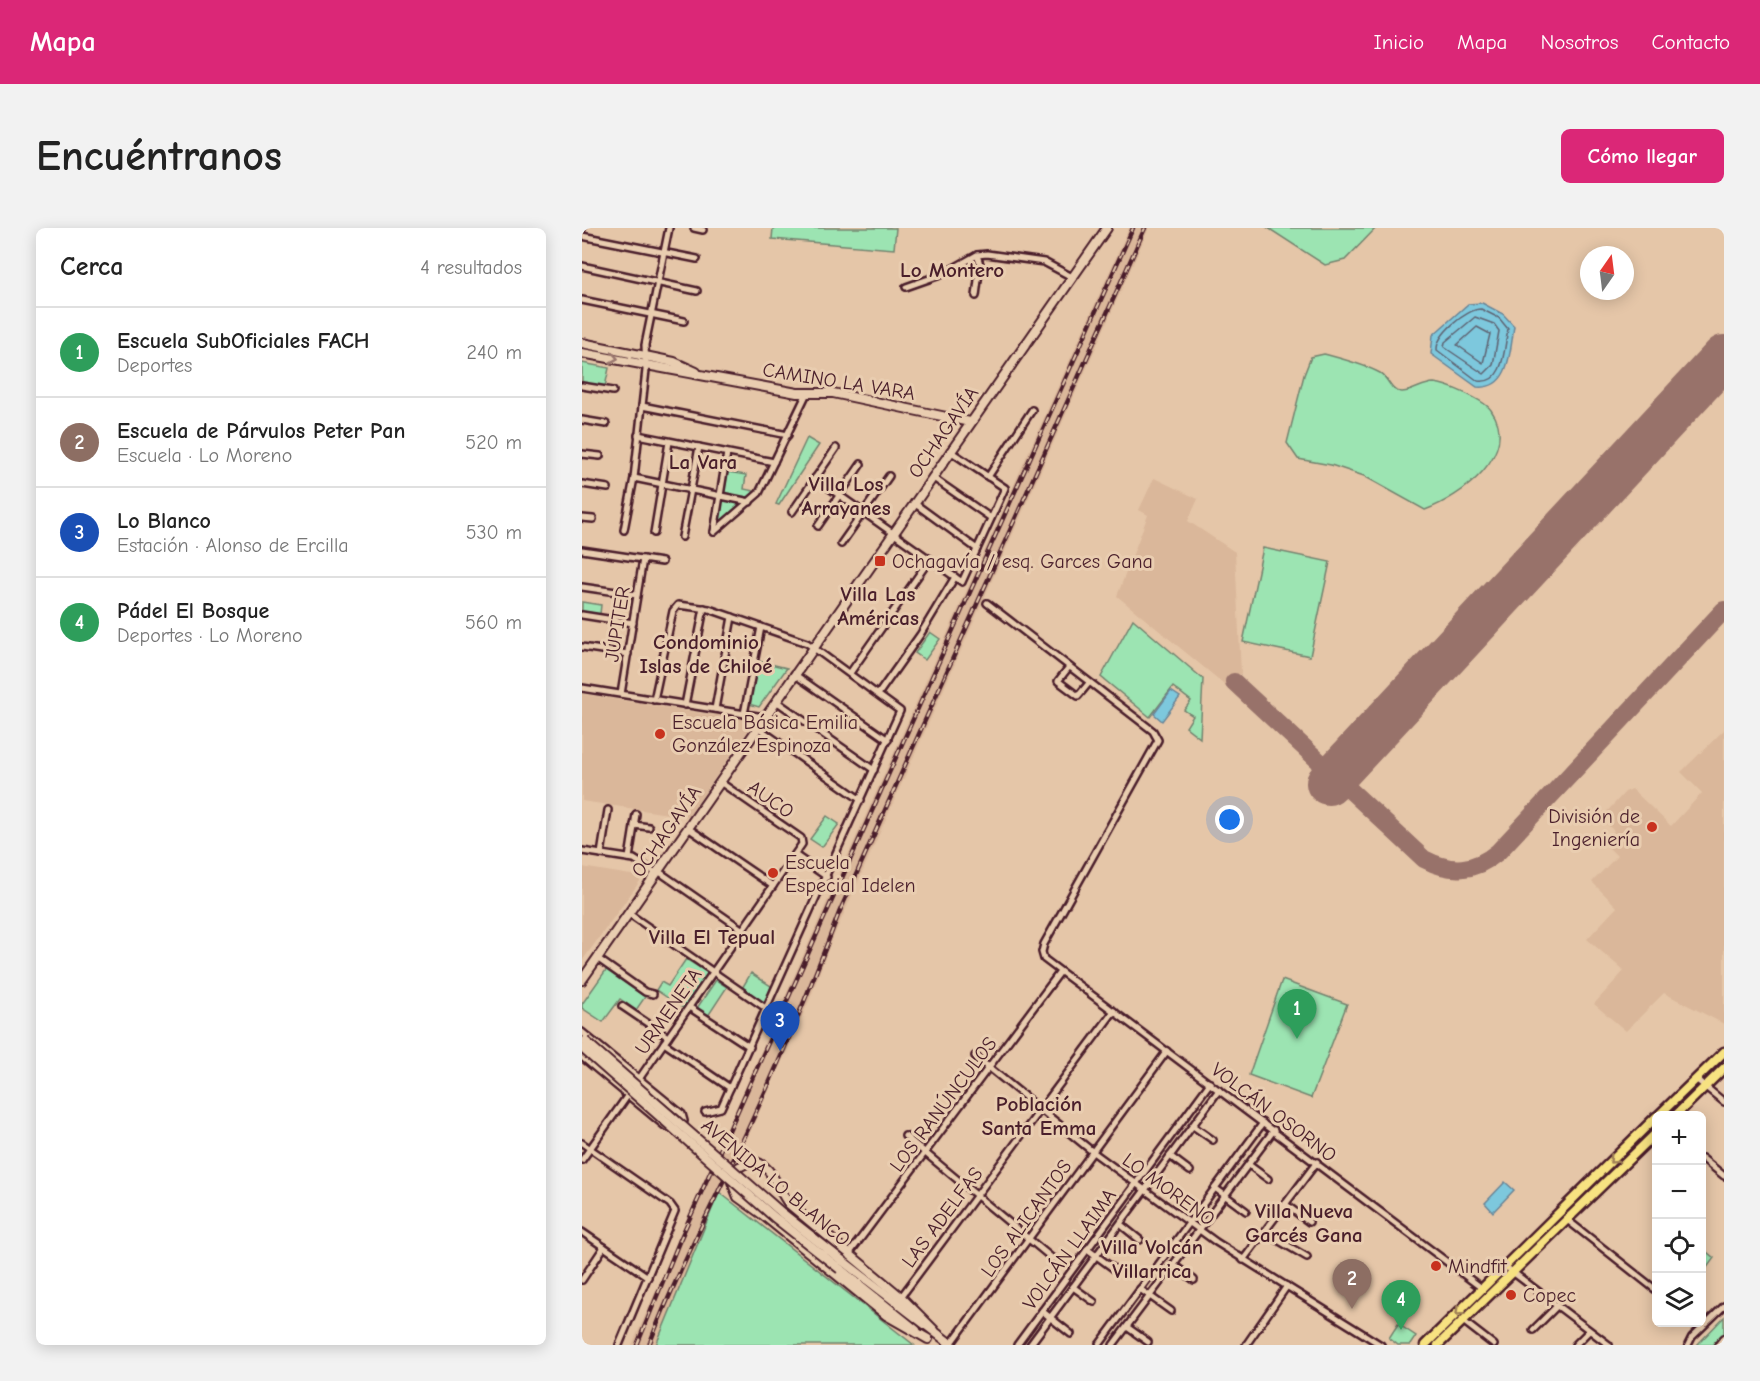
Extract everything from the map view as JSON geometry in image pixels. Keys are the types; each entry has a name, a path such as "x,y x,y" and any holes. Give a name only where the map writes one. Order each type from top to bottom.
{"main road":[{"name":"OCHAGAVÍA","path":"582,980 1107,228"},
{"name":"CAMINO LA VARA","path":"582,343 674,362 703,375"},
{"name":"CAMINO LA VARA","path":"582,353 684,373 807,393 833,393 970,422"},
{"name":"AVENIDA LO BLANCO","path":"583,1042 934,1345"},
{"path":"1663,1111 1724,1052"},
{"path":"1680,1111 1724,1068"},
{"path":"1438,1345 1652,1122"},
{"path":"1425,1345 1483,1289 1566,1219 1652,1137"},
{"path":"927,1339 886,1315 764,1215 738,1197 732,1182 739,1167 751,1161 770,1170 778,1190 789,1204 901,1297 934,1330"},
{"name":"AVENIDA LO BLANCO","path":"842,1266 952,1345"}],"street":[{"path":"624,530 634,478 646,364 645,345 669,228"},
{"path":"693,228 703,230"},
{"path":"582,236 697,260"},
{"path":"906,287 943,274 977,255 1038,261 1072,277"},
{"path":"976,296 980,264 977,255"},
{"path":"582,266 697,291"},
{"path":"582,300 684,321"},
{"path":"582,386 613,391"},
{"path":"727,453 714,532 759,493 807,393"},
{"path":"642,406 788,435"},
{"path":"988,477 1032,410"},
{"path":"582,420 606,424"},
{"path":"638,435 774,462"},
{"path":"654,533 669,441"},
{"path":"682,537 699,447"},
{"path":"792,512 836,448"},
{"path":"815,478 962,582 1005,488 950,451"},
{"path":"582,454 600,456"},
{"path":"818,526 861,464"},
{"path":"841,544 889,476"},
{"path":"932,477 991,518"},
{"path":"634,478 750,502"},
{"path":"582,484 608,488"},
{"path":"914,503 977,549"},
{"path":"582,518 593,519"},
{"path":"582,550 662,562"},
{"name":"JÚPITER","path":"621,694 643,559"},
{"path":"850,673 930,559"},
{"path":"879,693 920,635 955,577"},
{"path":"582,587 637,595"},
{"path":"987,603 1069,667 1089,683 1078,696 1058,681 1069,667"},
{"path":"654,700 675,607 704,608 814,647 879,693 900,711 720,1110 705,1112"},
{"path":"685,705 704,608"},
{"path":"582,615 633,623"},
{"path":"715,709 732,617"},
{"path":"744,714 761,627"},
{"path":"582,647 628,654"},
{"path":"794,675 888,740"},
{"name":"VOLCÁN OSORNO","path":"1089,683 1153,731 1158,742 1044,944 1042,952 1047,961 1483,1289"},
{"path":"582,688 764,717"},
{"path":"776,701 874,770"},
{"path":"758,727 861,800"},
{"name":"AUCO","path":"720,782 802,842"},
{"path":"601,854 608,810"},
{"path":"630,858 636,814"},
{"path":"634,825 649,828"},
{"path":"688,828 773,886"},
{"name":"URMENETA","path":"639,1079 802,842"},
{"path":"582,851 630,858 657,872 742,930"},
{"path":"795,855 827,877"},
{"path":"628,913 767,1009"},
{"path":"597,958 645,992 653,994"},
{"name":"LOS RANÚNCULOS","path":"849,1254 1060,972"},
{"path":"622,1006 668,1037"},
{"path":"689,1006 750,1047"},
{"name":"LAS ADELFAS","path":"901,1297 1114,1011"},
{"path":"582,1032 682,1114 684,1125 680,1131 673,1132"},
{"path":"664,1043 730,1088"},
{"name":"LOS ALICANTOS","path":"952,1345 1167,1051"},
{"name":"LO MORENO","path":"975,1056 1144,1191 1243,1260 1381,1345"},
{"path":"582,1057 691,1147"},
{"path":"1696,1079 1724,1102"},
{"name":"VOLCÁN LLAIMA","path":"1017,1345 1210,1083"},
{"name":"VOLCÁN LLAIMA","path":"1030,1345 1219,1090"},
{"path":"582,1160 628,1095"},
{"path":"1099,1345 1263,1123"},
{"path":"1193,1125 1214,1140"},
{"path":"1113,1345 1274,1130"},
{"path":"905,1136 1053,1259"},
{"path":"582,1143 675,1209 675,1216 619,1345"},
{"path":"1170,1156 1191,1171"},
{"path":"1243,1260 1266,1233 1317,1162"},
{"path":"1706,1162 1724,1176"},
{"path":"1249,1165 1268,1179"},
{"path":"1215,1188 1246,1211"},
{"path":"1287,1205 1309,1222"},
{"path":"1566,1219 1652,1287"},
{"path":"1120,1224 1140,1240"},
{"path":"582,1232 648,1277"},
{"path":"1266,1233 1307,1257"},
{"path":"582,1280 604,1247"},
{"path":"1087,1249 1117,1271"},
{"path":"1174,1265 1194,1280"},
{"path":"1509,1269 1609,1345"},
{"path":"1246,1345 1287,1286"},
{"path":"1073,1287 1094,1302"},
{"path":"1140,1289 1171,1311"},
{"path":"1533,1330 1557,1306"},
{"path":"1688,1345 1692,1337 1724,1306"},
{"path":"1042,1311 1071,1334"},
{"path":"1463,1321 1494,1345"},
{"path":"1127,1327 1148,1342"},
{"path":"1575,1345 1589,1331"},
{"path":"1718,1345 1724,1338"}],"shaded area":[{"path":"1129,228 1149,228 829,947 810,999 739,1157 719,1192 656,1345 632,1345 820,917"},
{"path":"1154,478 1198,499 1188,521 1235,552 1241,673 1229,688 1117,596 1148,515 1139,510"},
{"path":"582,694 755,720 688,817 582,801"},
{"path":"1724,730 1724,1024 1664,993 1626,1031 1594,1004 1624,971 1587,939 1617,907 1592,882 1617,856 1604,843 1614,831 1601,818 1625,792 1632,789 1671,826 1702,793 1681,772"},
{"path":"582,867 643,877 582,961"}],"green space":[{"path":"773,228 896,228 894,249 772,239"},
{"path":"1268,228 1376,228 1345,260 1325,265"},
{"path":"1324,354 1360,364 1380,373 1399,392 1434,383 1473,397 1491,410 1498,426 1498,442 1493,457 1470,484 1455,495 1425,510 1364,476 1331,465 1298,459 1287,443 1304,375 1311,357"},
{"path":"582,363 609,368 605,387 582,383"},
{"path":"807,438 819,445 779,505 776,504"},
{"path":"728,472 746,475 744,489 754,491 752,498 724,493"},
{"path":"723,499 744,503 718,525"},
{"path":"1263,548 1330,562 1310,656 1243,642"},
{"path":"582,602 601,605 600,614 582,611"},
{"path":"1133,619 1203,679 1200,738 1186,727 1193,716 1184,710 1191,701 1173,687 1150,717 1101,677"},
{"path":"930,632 940,639 925,660 915,653"},
{"path":"758,661 787,668 759,707 749,704"},
{"path":"827,816 839,824 822,847 810,839"},
{"path":"686,959 710,974 686,1010 656,990 661,982 668,986"},
{"path":"606,970 645,997 636,1010 620,999 603,1022 582,1008 582,1004"},
{"path":"751,973 771,986 765,1005 741,990"},
{"path":"716,980 727,987 706,1019 695,1011"},
{"path":"1282,980 1347,1004 1311,1098 1249,1075"},
{"path":"719,1192 914,1345 656,1345"},
{"path":"1706,1251 1714,1258 1706,1269"},
{"path":"1724,1317 1724,1334 1715,1345 1697,1345"},
{"path":"1398,1324 1416,1336 1410,1345 1398,1345 1389,1338"}],"water":[{"path":"1482,303 1503,314 1514,326 1509,357 1502,376 1488,386 1477,387 1431,354 1433,335 1468,304"},
{"path":"1171,691 1180,697 1162,721 1154,714"},
{"path":"1505,1182 1514,1190 1493,1212 1485,1203"}],"taxiway":[{"path":"1234,682 1424,859 1444,867 1471,867 1498,852 1724,610"}],"runway":[{"path":"1328,783 1724,357"}],"railway":[{"path":"637,1345 679,1242 1133,228"},
{"path":"649,1345 687,1257 778,1064 839,913 1145,228"}],"place":[{"name":"Ochagavía / esq. Garces Gana","path":"880,561"},
{"name":"Escuela Básica Emilia González Espinoza","path":"660,734"},
{"name":"División de Ingeniería","path":"1652,827"},
{"name":"Escuela Especial Idelen","path":"773,873"},
{"name":"Escuela SubOficiales FACH","path":"1297,1039"},
{"name":"Lo Blanco","path":"780,1051"},
{"name":"Mindfit","path":"1436,1266"},
{"name":"Copec","path":"1511,1295"},
{"name":"Escuela de Párvulos Peter Pan","path":"1352,1309"},
{"name":"Pádel El Bosque","path":"1401,1330"}],"district":[{"name":"Lo Montero","path":"952,270"},
{"name":"La Vara","path":"703,462"},
{"name":"Villa Los Arrayanes","path":"846,496"},
{"name":"Villa Las Américas","path":"878,606"},
{"name":"Condominio Islas de Chiloé","path":"706,654"},
{"name":"Villa El Tepual","path":"712,937"},
{"name":"Población Santa Emma","path":"1039,1116"},
{"name":"Villa Nueva Garcés Gana","path":"1304,1223"},
{"name":"Villa Volcán Villarrica","path":"1152,1259"}]}
